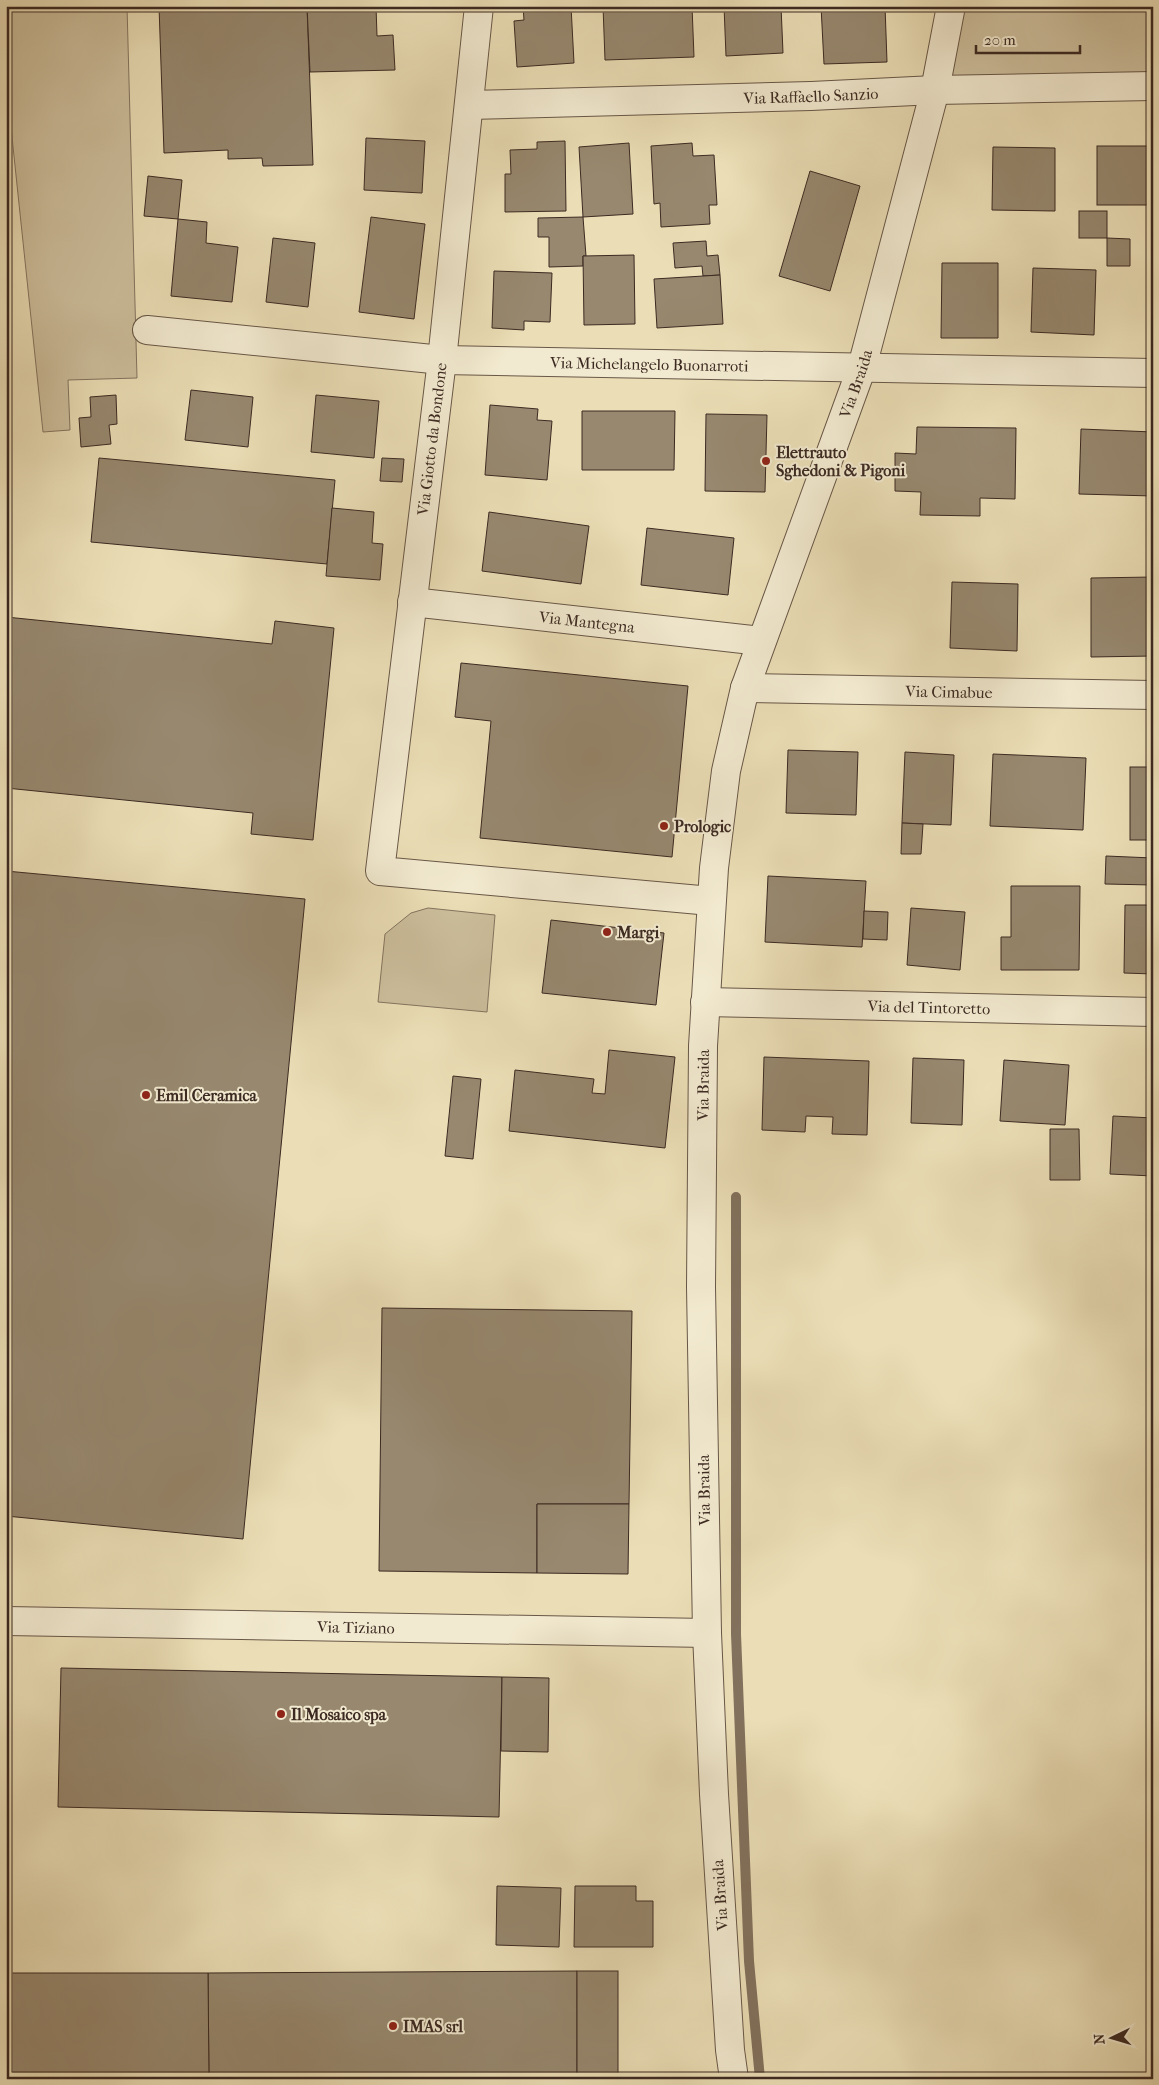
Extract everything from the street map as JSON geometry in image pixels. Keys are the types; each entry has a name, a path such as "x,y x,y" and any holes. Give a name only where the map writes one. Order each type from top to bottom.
{"street":[{"name":"Via Giotto da Bondone","path":"479,6 442,360 380,871 711,901"},
{"name":"Via Braida","path":"734,2079 730,2050 706,1633 700,1196 704,1002 711,901 726,771 745,688 862,367 935,90 950,6"},
{"name":"Via Raffaello Sanzio","path":"469,105 935,90 1153,86"},
{"name":"Via Michelangelo Buonarroti","path":"147,330 442,360 1153,373"},
{"name":"Via Mantegna","path":"412,602 761,641"},
{"name":"Via Cimabue","path":"745,688 1153,695"},
{"name":"Via del Tintoretto","path":"704,1002 1153,1012"},
{"name":"Via Tiziano","path":"6,1621 706,1633"}],"shaded area":[{"path":"6,6 127,6 137,378 68,380 70,430 43,432 6,80"},
{"path":"944,6 1153,6 1153,86 932,91"},
{"path":"428,908 495,915 487,1012 378,1002 385,934 411,913"}],"building":[{"path":"159,6 307,6 313,165 263,166 262,158 228,159 228,150 164,153"},
{"path":"307,6 376,6 377,36 393,35 395,70 310,72"},
{"path":"523,6 571,6 574,63 517,67 514,21 524,20"},
{"path":"603,6 692,6 694,57 605,60"},
{"path":"724,6 781,6 783,53 726,56"},
{"path":"821,6 885,6 887,62 824,64"},
{"path":"366,138 425,141 422,193 364,190"},
{"path":"565,141 566,211 505,212 505,174 511,174 510,150 537,149 537,142"},
{"path":"629,143 633,214 583,217 579,147"},
{"path":"692,143 693,156 714,155 717,205 709,205 710,224 661,227 660,203 654,204 651,146"},
{"path":"1097,146 1153,146 1153,205 1097,205"},
{"path":"993,147 1055,148 1055,211 992,210"},
{"path":"810,171 860,186 830,291 779,276"},
{"path":"148,176 182,180 178,219 144,216"},
{"path":"1079,211 1107,211 1107,238 1079,238"},
{"path":"371,217 425,224 414,319 359,312"},
{"path":"583,217 586,256 583,256 583,266 549,267 549,237 538,237 538,218"},
{"path":"178,219 207,222 206,243 238,247 232,302 171,296"},
{"path":"273,238 315,243 308,307 266,302"},
{"path":"1107,238 1130,239 1130,266 1107,266"},
{"path":"706,241 707,256 718,255 720,275 703,276 702,266 675,268 673,243"},
{"path":"634,255 635,324 584,325 583,256"},
{"path":"942,263 998,263 998,338 941,338"},
{"path":"1033,268 1096,270 1094,335 1031,332"},
{"path":"494,271 552,273 550,322 524,321 524,330 492,328"},
{"path":"720,275 723,324 657,328 654,279"},
{"path":"191,390 253,397 248,447 185,440"},
{"path":"116,395 117,424 109,425 111,444 81,447 79,418 91,417 90,397"},
{"path":"316,395 379,401 374,458 311,452"},
{"path":"490,405 538,409 537,420 552,421 547,480 485,475"},
{"path":"582,411 675,411 674,470 582,470"},
{"path":"706,414 767,415 765,492 705,491"},
{"path":"917,427 1016,428 1015,499 980,498 980,516 920,515 921,492 895,491 895,453 916,454"},
{"path":"1081,429 1153,432 1153,496 1079,494"},
{"path":"99,458 335,480 327,564 91,542"},
{"path":"382,458 404,459 402,482 380,481"},
{"path":"332,508 374,512 372,543 383,544 380,580 326,576"},
{"path":"489,512 589,526 581,584 482,571"},
{"path":"647,528 734,538 728,595 641,585"},
{"path":"1153,577 1153,656 1091,657 1091,578"},
{"path":"952,582 1018,584 1017,651 950,648"},
{"path":"6,617 272,644 275,621 334,628 313,840 251,834 253,813 6,788"},
{"path":"461,663 688,686 672,857 480,838 491,721 455,717"},
{"path":"788,750 858,752 856,815 786,813"},
{"path":"905,752 954,755 951,825 902,823"},
{"path":"993,754 1086,758 1083,830 990,826"},
{"path":"1130,767 1153,767 1153,840 1130,840"},
{"path":"902,823 923,824 921,854 901,854"},
{"path":"1106,856 1153,858 1153,885 1105,884"},
{"name":"Emil Ceramica","path":"6,871 305,899 243,1539 6,1516"},
{"path":"768,876 866,881 862,947 765,942"},
{"path":"1011,886 1080,886 1079,970 1001,970 1001,937 1011,937"},
{"path":"1125,905 1153,905 1153,974 1124,973"},
{"path":"911,908 965,912 960,970 907,965"},
{"path":"864,911 888,912 887,940 863,939"},
{"path":"551,920 664,933 656,1005 542,993"},
{"path":"609,1050 675,1057 665,1148 509,1131 515,1070 594,1079 592,1093 605,1094"},
{"path":"764,1057 869,1061 867,1135 832,1134 833,1117 806,1116 805,1132 762,1130"},
{"path":"913,1058 964,1060 962,1125 911,1123"},
{"path":"1004,1060 1069,1065 1065,1125 1000,1121"},
{"path":"453,1076 481,1079 473,1159 445,1156"},
{"path":"1113,1116 1153,1118 1153,1176 1110,1174"},
{"path":"1050,1129 1079,1129 1080,1180 1050,1180"},
{"path":"382,1308 632,1311 629,1504 537,1504 537,1573 379,1571"},
{"path":"537,1504 629,1504 628,1574 537,1573"},
{"name":"Il Mosaico spa","path":"61,1668 502,1677 499,1817 58,1807"},
{"path":"502,1677 549,1678 548,1752 501,1751"},
{"path":"497,1886 561,1888 559,1947 496,1945"},
{"path":"575,1886 636,1886 636,1901 653,1901 653,1947 574,1947"},
{"name":"IMAS srl","path":"577,1971 577,2079 209,2079 208,1973"},
{"path":"577,1971 618,1971 618,2079 577,2079"},
{"path":"6,1973 208,1973 209,2079 6,2079"}],"waterway":[{"path":"736,1197 736,1634 749,1961 760,2079"}],"place":[{"name":"Elettrauto Sghedoni & Pigoni","path":"766,461"},
{"name":"Prologic","path":"664,826"},
{"name":"Margi","path":"607,932"},
{"name":"Emil Ceramica","path":"146,1095"},
{"name":"Il Mosaico spa","path":"281,1714"},
{"name":"IMAS srl","path":"393,2026"}]}
